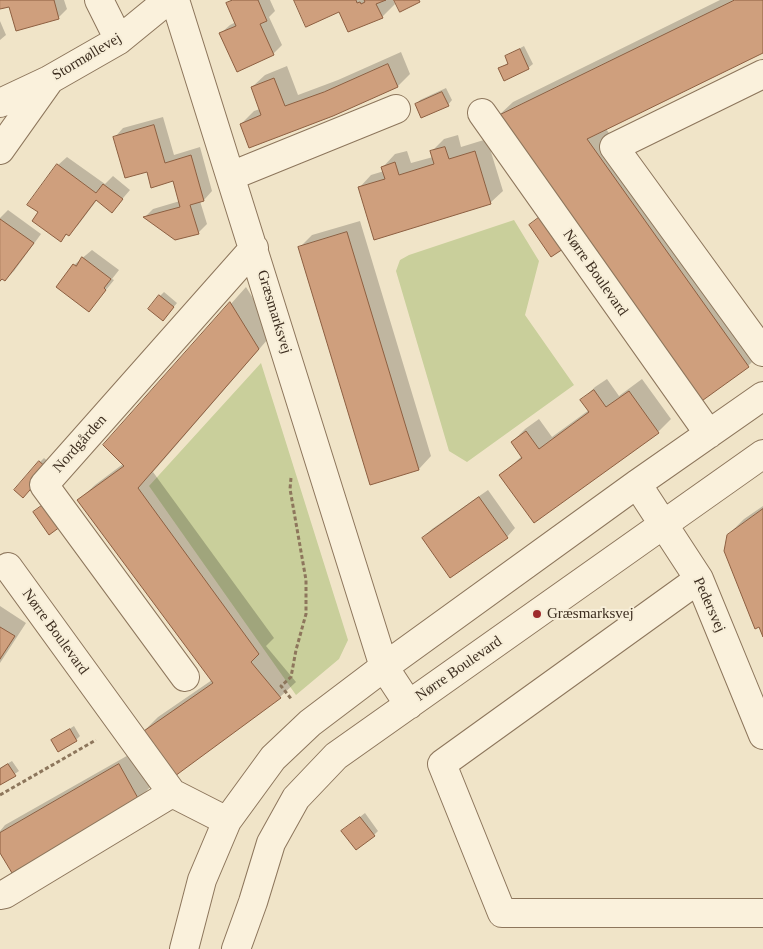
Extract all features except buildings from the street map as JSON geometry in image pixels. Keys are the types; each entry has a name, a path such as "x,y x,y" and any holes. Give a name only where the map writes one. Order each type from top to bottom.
{"street":[{"path":"99,0 119,40"},
{"name":"Stormøllevej","path":"0,103 50,80 119,40 168,0"},
{"name":"Græsmarksvej","path":"175,0 384,667 409,704"},
{"path":"763,74 614,148 763,352"},
{"path":"0,150 50,80"},
{"path":"231,176 396,109"},
{"name":"Nørre Boulevard","path":"482,113 709,434"},
{"name":"Nordgården","path":"185,677 44,485 254,248"},
{"path":"184,949 202,880 228,821 273,758 310,723 384,667 637,484 763,396"},
{"name":"Nørre Boulevard","path":"236,949 271,843 296,798 336,756 763,454"},
{"name":"Pedersvej","path":"637,484 699,579 755,692 763,735"},
{"name":"Nørre Boulevard","path":"8,567 172,793 228,821"},
{"path":"699,579 442,764 502,913 763,913"},
{"path":"0,895 5,894 172,793"}],"path":[{"path":"292,469 290,489 306,580 306,614 291,677 281,686 310,723"},
{"path":"0,795 123,725"}],"green space":[{"path":"514,220 539,261 525,315 574,385 467,462 449,451 396,271 400,260 409,255"},
{"path":"261,363 348,640 339,659 296,695 149,486"}],"place":[{"name":"Græsmarksvej","path":"537,614"}]}
